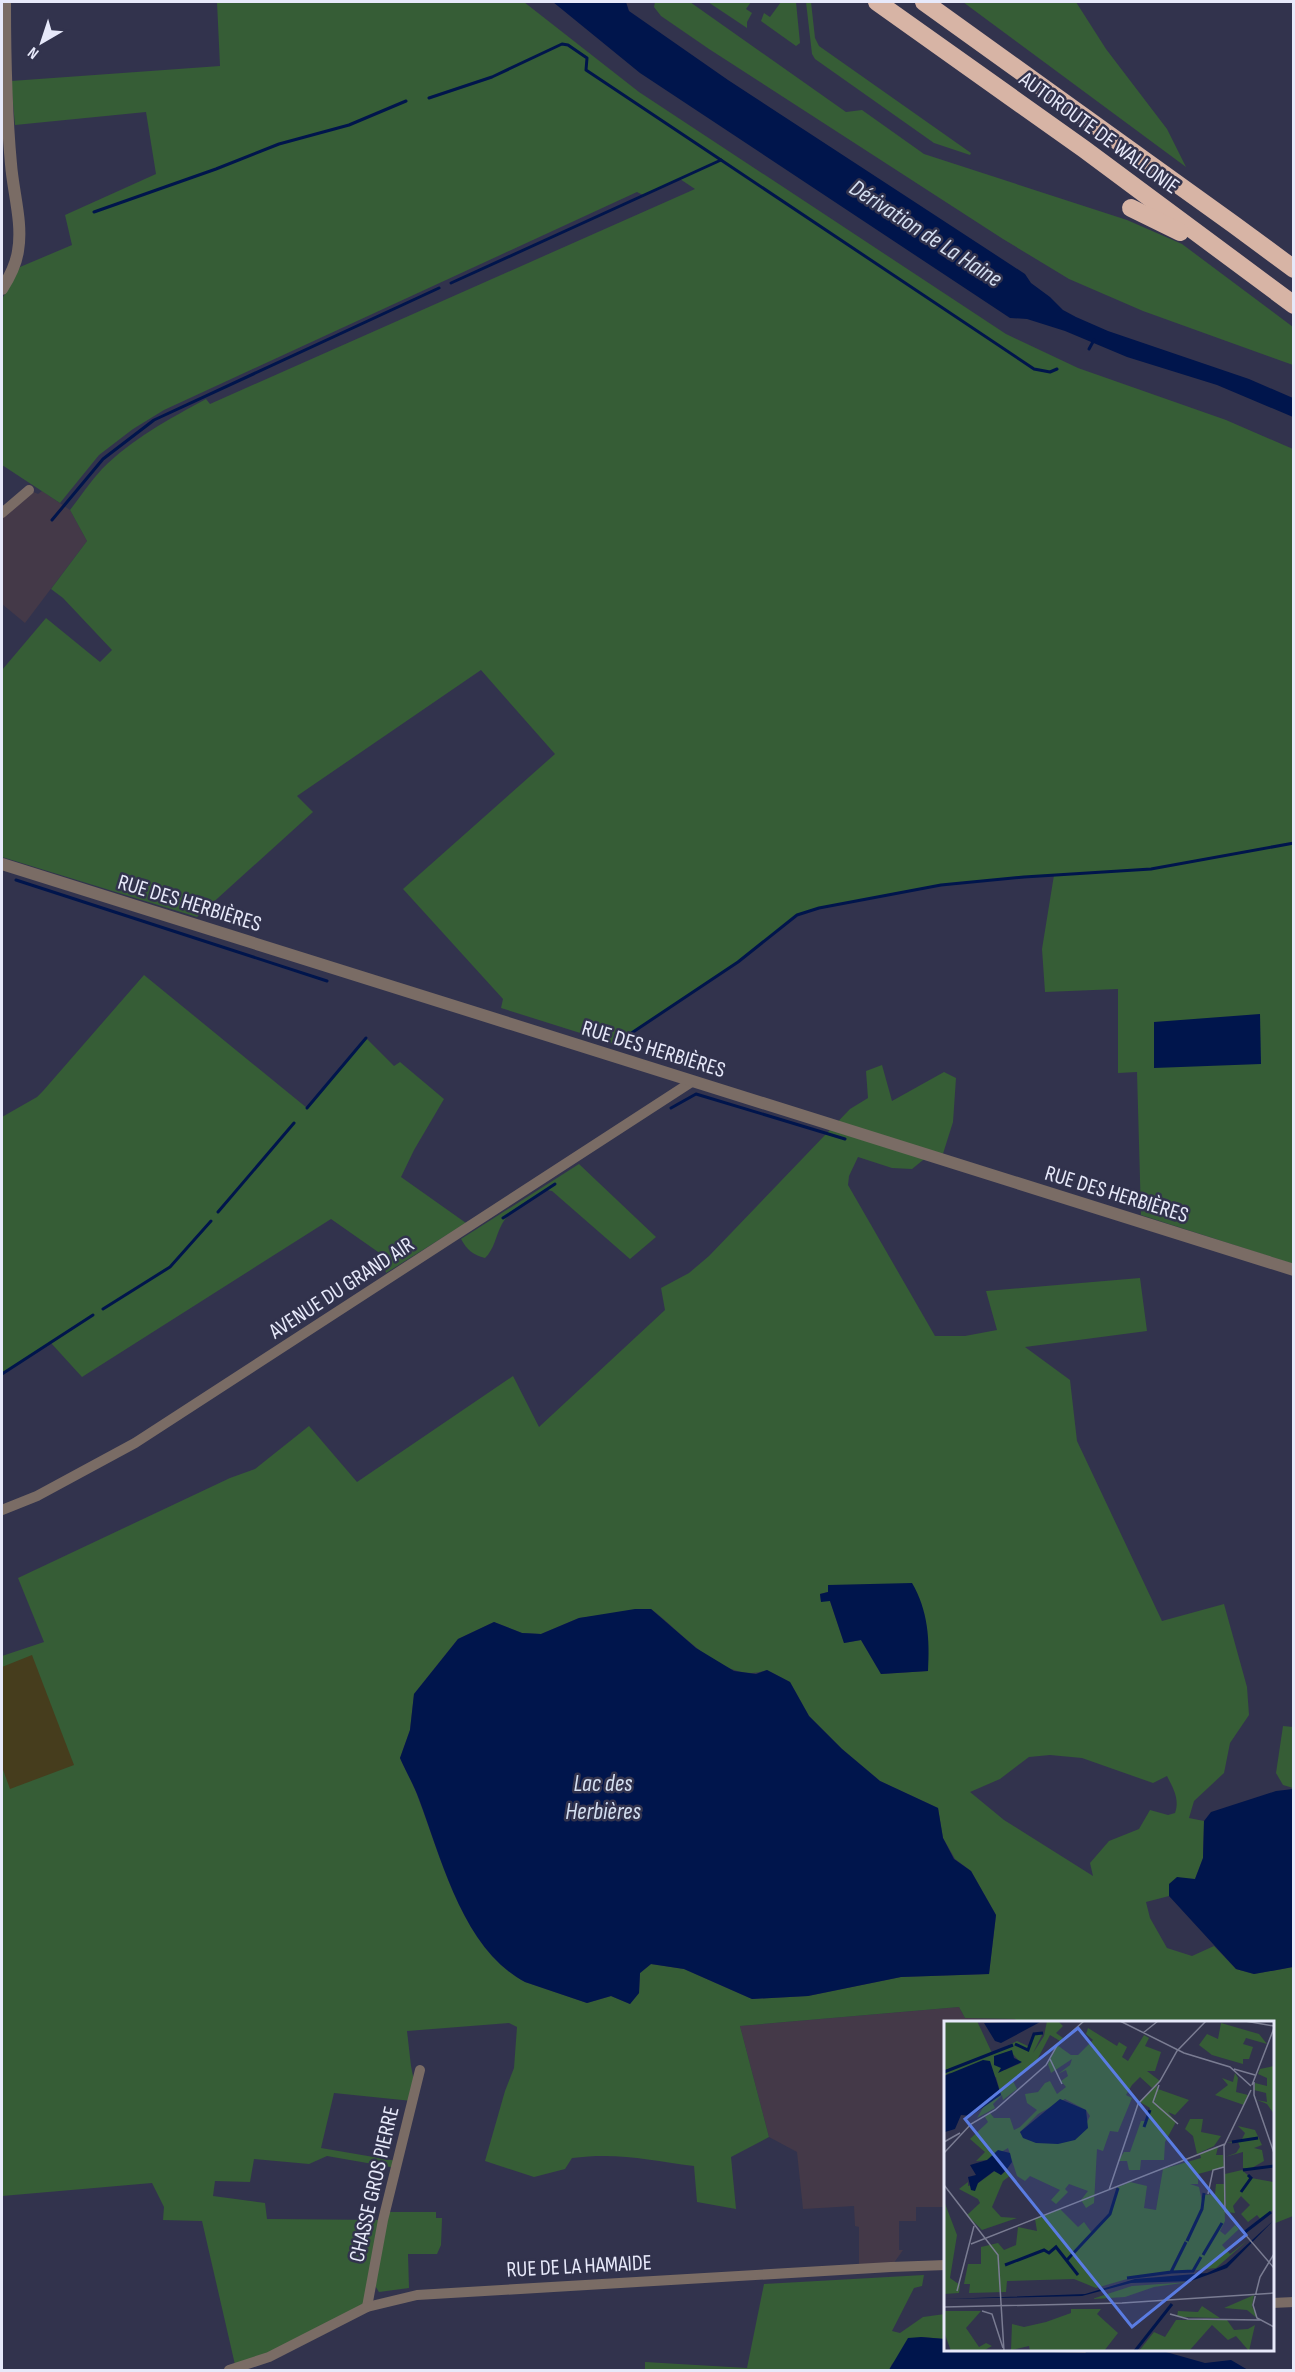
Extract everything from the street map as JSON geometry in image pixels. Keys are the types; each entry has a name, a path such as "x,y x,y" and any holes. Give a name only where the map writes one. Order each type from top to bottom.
{"highway":[{"name":"AUTOROUTE DE WALLONIE","path":"877,2 1084,149 1293,305"},
{"name":"AUTOROUTE DE WALLONIE","path":"924,2 1005,58 1293,269"},
{"path":"945,2 973,25 1005,58"},
{"path":"1131,208 1227,255"}],"street":[{"path":"2,289 18,251 18,222 5,97 5,2"},
{"path":"2,513 29,490"},
{"name":"RUE DES HERBIÈRES","path":"2,864 1293,1270"},
{"name":"AVENUE DU GRAND AIR","path":"2,1510 37,1496 135,1443 693,1081"},
{"name":"CHASSE GROS PIERRE","path":"368,2307 383,2220 420,2070"},
{"name":"RUE DE LA HAMAIDE","path":"229,2370 269,2357 368,2307 417,2295 944,2265"},
{"path":"1274,2303 1293,2302"}],"shaded area":[{"path":"29,490 38,494 42,491 70,510 87,541 25,623 2,604 2,513"},
{"path":"959,2007 965,2018 1016,2019 1017,2021 944,2021 944,2207 916,2207 916,2221 899,2221 899,2250 903,2250 891,2267 859,2269 859,2227 855,2226 854,2206 803,2209 797,2152 769,2137 740,2026"}],"green space":[{"path":"217,2 524,2 639,92 1006,334 1078,368 1226,420 1293,449 1293,1264 1141,1215 1137,1072 1118,1073 1118,989 1045,992 1042,949 1054,875 941,885 819,908 797,916 738,962 615,1044 501,1008 503,999 403,889 555,754 481,670 297,796 313,812 197,917 2,857 2,670 46,618 100,662 112,650 63,598 51,589 87,541 70,510 102,469 138,439 206,399 210,404 695,189 680,179 643,195 637,192 164,410 133,429 99,455 60,503 2,465 2,299 20,267 72,245 65,215 156,174 146,112 15,125 11,81 220,66"},
{"path":"655,2 690,2 846,112 862,110 924,154 1127,220 1182,244 1293,327 1293,365 1143,311 1069,279 1003,239 709,49 661,16 654,7"},
{"path":"708,2 751,2 746,9 752,13 747,22 747,28"},
{"path":"781,2 796,2 800,43 796,46 761,21 764,13 770,17"},
{"path":"806,2 811,2 815,38 819,46 971,153 970,155 934,143 815,59 812,54"},
{"path":"963,2 1076,2 1106,49 1167,129 1186,167"},
{"path":"144,975 307,1108 366,1038 394,1066 400,1062 444,1099 401,1177 466,1223 386,1273 381,1254 331,1219 82,1377 51,1343 2,1375 2,1117 37,1097 43,1091"},
{"path":"882,1065 892,1101 944,1072 956,1078 953,1122 941,1160 928,1156 912,1169 892,1168 858,1157 849,1176 848,1185 935,1336 965,1336 997,1330 986,1291 1140,1278 1147,1331 1025,1347 1070,1380 1077,1441 1162,1621 1224,1604 1247,1687 1249,1715 1230,1743 1224,1773 1194,1801 1189,1818 1204,1821 1203,1858 1195,1879 1169,1884 1169,1896 1146,1902 1150,1918 1167,1948 1192,1956 1214,1946 1236,1969 1254,1974 1293,1967 1293,2216 1274,2224 1274,2021 1016,2021 1015,2019 965,2018 959,2007 740,2026 769,2137 731,2157 736,2209 697,2202 694,2166 633,2158 588,2156 572,2158 565,2169 534,2177 485,2161 514,2068 517,2027 509,2023 407,2031 415,2086 412,2101 334,2093 321,2148 397,2161 396,2168 327,2156 309,2164 254,2159 250,2182 215,2181 213,2196 265,2203 267,2219 383,2220 367,2307 236,2369 202,2221 163,2220 164,2207 152,2183 2,2196 2,1656 44,1642 18,1578 230,1478 255,1469 309,1426 357,1482 513,1376 539,1427 665,1310 661,1288 689,1273 709,1256 850,1109 868,1098 866,1071","holes":["828,1592 928,1671 881,1674 861,1640 844,1643 830,1601 821,1601 820,1594","651,1609 690,1643 720,1664 751,1673 767,1670 790,1682 809,1716 842,1749 880,1781 938,1808 943,1838 955,1859 971,1871 996,1915 989,1974 901,1977 808,1996 752,1999 684,1969 651,1964 640,1973 639,1993 630,2004 611,1996 587,2003 525,1982 504,1967 486,1948 470,1926 457,1901 417,1794 400,1758 410,1730 414,1694 458,1639 494,1622 522,1633 541,1634 579,1618","1050,1755 1082,1758 1153,1783 1167,1776 1176,1798 1175,1813 1168,1815 1150,1810 1139,1829 1109,1841 1090,1863 1093,1876 1004,1820 970,1792 1000,1779 1029,1757"]},
{"path":"579,1164 656,1237 630,1259 552,1191 547,1190 522,1204 506,1218 491,1251 485,1258 471,1252 461,1239"},
{"path":"1283,1726 1293,1727 1293,1788 1283,1785 1276,1773"},
{"path":"389,2212 436,2212 436,2218 442,2218 441,2245 437,2254 408,2254 409,2288 379,2292 374,2284"},
{"path":"924,2275 922,2286 914,2288 892,2331 900,2333 923,2317 944,2314 944,2339 921,2337 892,2364 889,2370 645,2370 645,2362 747,2368 764,2284"}],"sand":[{"path":"32,1655 74,1765 10,1789 2,1767 2,1667"}],"water":[{"name":"Dérivation de La Haine","path":"553,2 626,2 629,11 728,80 1025,274 1031,283 1063,310 1108,331 1249,379 1293,398 1293,417 1217,385 1127,357 1065,331 1027,319 1010,318 640,73"},
{"path":"1260,1014 1261,1064 1154,1068 1154,1022"},
{"path":"912,1583 922,1604 927,1625 928,1671 881,1674 861,1640 844,1643 830,1601 821,1602 820,1594 828,1592 828,1585"},
{"name":"Lac des Herbières","path":"635,1609 651,1609 696,1648 734,1671 756,1674 767,1670 790,1682 809,1716 842,1749 880,1781 938,1808 943,1838 954,1859 971,1871 996,1915 989,1974 901,1977 808,1996 752,1999 684,1969 651,1964 640,1973 639,1993 630,2004 611,1996 587,2003 525,1982 504,1967 470,1926 457,1901 417,1794 400,1758 410,1730 414,1694 458,1639 494,1622 522,1633 541,1634 579,1618"},
{"path":"1293,1789 1293,1967 1254,1974 1236,1969 1169,1896 1169,1884 1177,1877 1195,1879 1203,1858 1204,1821 1211,1812 1276,1791"},
{"path":"908,2338 944,2339 944,2351 1085,2353 1088,2351 1163,2351 1205,2363 1231,2360 1248,2370 889,2370"}],"waterway":[{"path":"429,98 492,77 562,44 568,45 587,58 586,70 721,160"},
{"path":"94,212 279,144 349,125 406,101"},
{"path":"451,283 721,160 1034,369 1050,372 1057,369"},
{"path":"52,520 103,459 154,420 439,288"},
{"path":"1089,349 1094,340"},
{"path":"615,1044 738,962 797,915 819,908 941,885 1151,869 1294,843"},
{"path":"16,880 327,981"},
{"path":"307,1108 366,1038"},
{"path":"671,1108 696,1094 845,1139"},
{"path":"218,1212 294,1123"},
{"path":"503,1218 555,1184"},
{"path":"103,1309 170,1267 211,1221"},
{"path":"2,1374 93,1315"}]}
